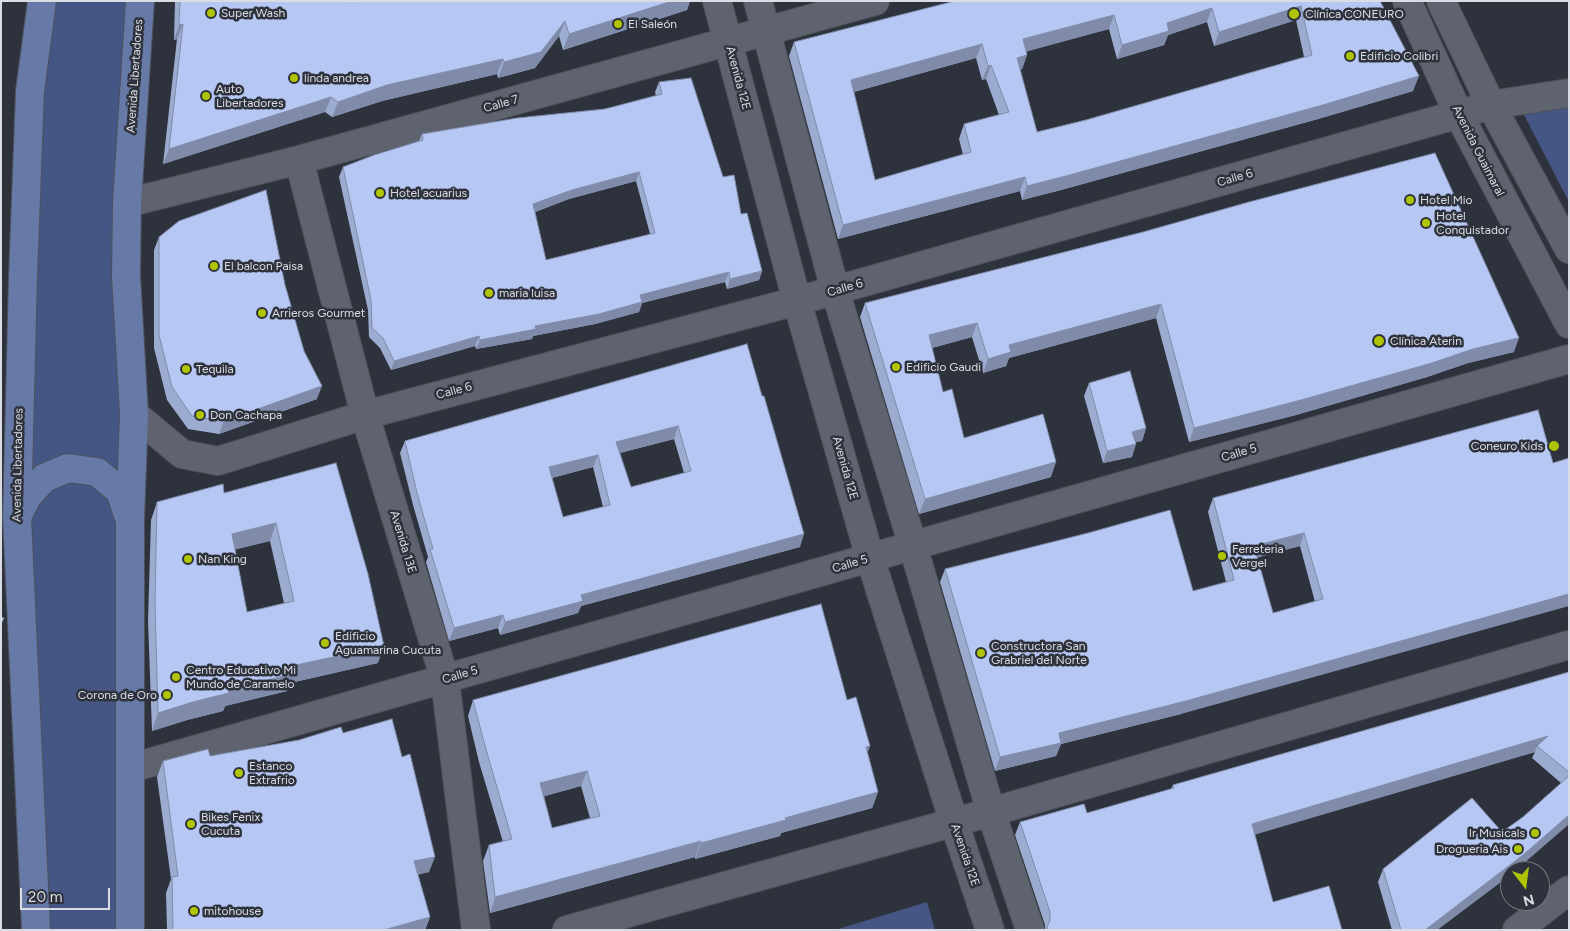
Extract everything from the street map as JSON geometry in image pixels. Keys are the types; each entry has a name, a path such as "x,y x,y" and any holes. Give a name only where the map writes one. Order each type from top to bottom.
{"main road":[{"name":"Avenida Libertadores","path":"36,930 17,518 30,90 42,1"},
{"name":"Avenida Libertadores","path":"130,930 130,519 134,414 126,275 127,204 140,1"},
{"path":"17,518 26,497 44,478 68,468 97,472 120,491 130,519"}],"street":[{"name":"Avenida 12E","path":"717,1 797,301 870,558 990,930"},
{"path":"758,1 835,290 991,812 1030,930"},
{"name":"Calle 7","path":"127,204 299,160 875,1"},
{"name":"Avenida Guaimaral","path":"1407,1 1459,115 1569,324"},
{"path":"1441,1 1491,105 1569,249"},
{"name":"Calle 6","path":"134,414 182,454 218,461 365,415 797,301 1491,105 1569,93"},
{"name":"Avenida 13E","path":"299,160 365,415 444,680 476,930"},
{"name":"Calle 5","path":"130,768 1569,359"},
{"path":"567,930 991,812 1569,645"},
{"path":"1517,930 1569,890"}],"shaded area":[{"path":"48,1 134,1 124,487 100,467 22,493"},
{"path":"1569,94 1569,202 1522,111"},
{"path":"66,472 117,495 119,930 45,930 30,497"},
{"path":"927,902 935,930 835,930"}],"building":[{"path":"180,1 672,1 569,34 565,21 541,52 504,62 503,59 387,85 338,102 331,97 169,149 183,24 179,25"},
{"path":"955,1 1380,1 1419,76 1323,105 1066,176 1027,186 1025,177 843,225 794,42","holes":["1301,6 1312,55 1086,120 1037,132 1017,58 1027,55 1023,39 1114,15 1122,45 1169,31 1167,23 1212,8 1219,32","982,44 988,66 991,65 1009,112 964,124 971,152 875,180 851,80"]},
{"path":"691,78 723,177 734,175 741,214 747,213 762,271 730,279 729,272 640,295 642,302 599,314 535,326 536,329 480,340 479,336 394,361 383,338 372,328 371,300 343,167 423,140 422,134 517,118 605,109 662,94 659,82","holes":["639,172 655,233 546,260 533,204 572,190"]},
{"path":"1435,153 1519,338 1473,349 1432,363 1194,428 1161,304 1009,345 1011,352 988,359 977,323 929,335 943,392 952,389 964,438 1043,414 1056,462 925,499 865,303 1143,232"},
{"path":"266,190 285,285 304,351 322,386 224,421 192,416 172,387 159,335 159,237 179,221"},
{"path":"747,344 804,534 581,595 583,601 505,622 503,615 454,628 430,549 433,549 405,441","holes":["678,426 691,471 631,487 616,442","598,455 610,505 563,517 549,467"]},
{"path":"1130,371 1146,428 1132,432 1136,444 1107,451 1089,383"},
{"path":"1538,410 1553,463 1569,458 1569,594 1186,701 1059,733 1061,743 1000,757 945,569 1170,510 1193,591 1234,580 1213,498","holes":["1304,533 1323,599 1273,613 1254,546"]},
{"path":"336,463 368,574 384,646 292,666 293,674 228,689 229,693 158,713 155,603 157,502 223,484 224,493","holes":["276,523 294,601 247,612 232,534"]},
{"path":"821,604 847,700 856,697 870,746 866,747 878,792 785,818 786,820 495,897 489,845 512,839 473,700","holes":["587,771 600,816 552,828 540,783"]},
{"path":"1569,672 1569,772 1537,746 1548,736 1252,824 1273,902 1329,886 1342,930 1048,930 1050,912 1020,822 1084,804 1087,813 1174,788 1173,785"},
{"path":"392,719 402,757 410,754 435,857 414,861 430,917 384,930 173,930 172,877 178,876 163,761 208,749 210,756 299,740 341,727 343,733"},
{"path":"1569,776 1569,815 1515,861 1500,861 1500,873 1425,930 1401,930 1383,869 1472,798 1502,832 1523,817"}],"place":[{"name":"Super Wash","path":"211,13"},
{"name":"Clínica CONEURO","path":"1294,14"},
{"name":"El Saleón","path":"618,24"},
{"name":"Edificio Colibri","path":"1350,56"},
{"name":"linda andrea","path":"294,78"},
{"name":"Auto Libertadores","path":"206,96"},
{"name":"Hotel acuarius","path":"380,193"},
{"name":"Hotel Mio","path":"1410,200"},
{"name":"Hotel Conquistador","path":"1426,223"},
{"name":"El balcon Paisa","path":"214,266"},
{"name":"maria luisa","path":"489,293"},
{"name":"Arrieros Gourmet","path":"262,313"},
{"name":"Clínica Aterin","path":"1379,341"},
{"name":"Edificio Gaudi","path":"896,367"},
{"name":"Tequila","path":"186,369"},
{"name":"Don Cachapa","path":"200,415"},
{"name":"Coneuro Kids","path":"1554,446"},
{"name":"Ferreteria Vergel","path":"1222,556"},
{"name":"Nan King","path":"188,559"},
{"name":"Edificio Aguamarina Cucuta","path":"325,643"},
{"name":"Constructora San Grabriel del Norte","path":"981,653"},
{"name":"Centro Educativo Mi Mundo de Caramelo","path":"176,677"},
{"name":"Corona de Oro","path":"167,695"},
{"name":"Estanco Extrafrio","path":"239,773"},
{"name":"Bikes Fenix Cucuta","path":"191,824"},
{"name":"Ir Musicals","path":"1535,833"},
{"name":"Drogueria Ais","path":"1518,849"},
{"name":"mitohouse","path":"194,911"}]}
